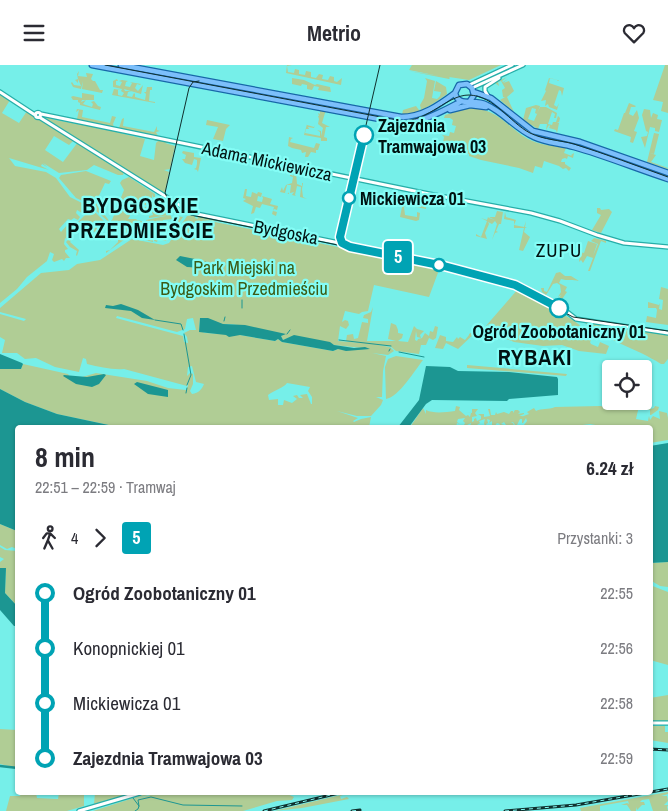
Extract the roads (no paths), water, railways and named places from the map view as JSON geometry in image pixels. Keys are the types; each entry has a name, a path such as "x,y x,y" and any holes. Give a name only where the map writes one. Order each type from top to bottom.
{"main road":[{"path":"92,65 368,114 401,117 411,117 424,112 455,93 459,85 465,83 491,98 533,131 580,142 668,173"},
{"path":"122,65 368,114 396,122 423,120 442,112 460,101 482,103 534,137 576,147 668,179"},
{"path":"470,101 472,98 472,88"},
{"path":"455,93 460,101"},
{"path":"442,112 470,105 492,108"}],"street":[{"path":"472,88 512,65"},
{"path":"472,88 523,65"},
{"path":"491,98 485,92 486,86 506,73"},
{"path":"0,92 38,115"},
{"name":"Bydgoska","path":"38,115 188,212 447,265 520,285 562,308 576,319 668,333"},
{"name":"Adama Mickiewicza","path":"38,115 531,213 624,243 668,247"},
{"path":"653,723 668,723"},
{"path":"79,811 133,795"}],"water":[{"path":"180,256 195,259 205,266 203,268 187,267 176,260"},
{"path":"121,304 138,310 155,320 142,318 131,311 105,308 106,305"},
{"path":"200,318 208,318 223,324 245,325 286,334 281,336 283,340 294,335 330,342 334,345 370,349 346,351 338,349 333,351 282,342 278,339 275,341 240,335 229,337 199,332"},
{"path":"0,354 22,363 21,369 0,369"},
{"path":"426,366 450,367 458,371 509,372 557,377 558,379 558,395 509,399 507,401 432,400 426,404 410,425 400,425 419,400"},
{"path":"106,375 99,384 92,387 76,384 63,376 87,377"},
{"path":"137,382 168,390 168,397 148,394 134,384"},
{"path":"0,389 25,402 57,414 109,425 15,425 15,530 0,524"},
{"path":"668,443 668,562 653,563 653,446"},
{"path":"0,568 6,568 5,593 15,604 15,626 0,610"}],"waterway":[{"path":"213,268 217,269"},
{"path":"242,300 242,308"},
{"path":"224,321 225,317"},
{"path":"155,320 181,324 183,330"},
{"path":"287,334 290,330"},
{"path":"184,334 191,375 187,385"},
{"path":"339,340 391,346"},
{"path":"399,352 424,357"},
{"path":"186,393 187,388"},
{"path":"0,766 15,768"},
{"path":"139,806 138,800 151,797 183,805 242,806"},
{"path":"133,798 139,806 135,811"}],"tram line":[{"path":"105,65 402,121 421,117 461,96 478,96 487,100 530,133 546,139 574,144 668,177"},
{"path":"349,247 342,243 340,237 380,65"},
{"path":"199,81 193,82 189,88 165,193 169,201 191,215 445,267 519,288 573,317 668,331"},
{"name":"5","path":"364,135 340,237 340,241 344,245 447,266 515,285 559,308"}],"railway":[{"path":"653,749 668,750"},
{"path":"653,792 668,789"},
{"path":"264,811 331,795"},
{"path":"505,811 576,805 634,795"},
{"path":"352,811 360,810"}],"place":[{"name":"Zajezdnia Tramwajowa 03","path":"364,135"},
{"name":"Mickiewicza 01","path":"349,198"},
{"name":"Ogród Zoobotaniczny 01","path":"559,308"}],"district":[{"name":"BYDGOSKIE PRZEDMIEŚCIE","path":"141,218"},
{"name":"ZUPU","path":"559,250"},
{"name":"RYBAKI","path":"535,357"}],"park label":[{"name":"Park Miejski na Bydgoskim Przedmieściu","path":"244,277"}]}
